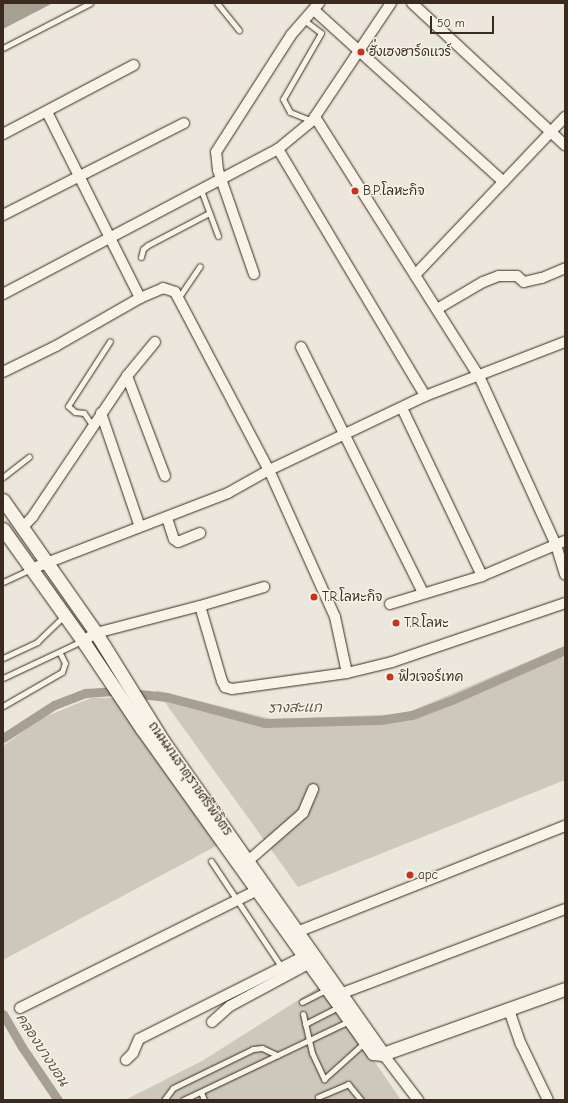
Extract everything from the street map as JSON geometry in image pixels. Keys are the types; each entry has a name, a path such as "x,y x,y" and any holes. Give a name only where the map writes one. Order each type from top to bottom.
{"street":[{"path":"3,294 112,238 278,149 314,119 360,52 391,3"},
{"path":"412,3 565,145"},
{"path":"254,274 215,161 216,152 304,20 317,6 360,52 504,182"},
{"path":"3,134 134,65"},
{"path":"47,112 81,176 140,298"},
{"path":"415,275 565,117"},
{"path":"314,119 479,376 561,543 565,575"},
{"path":"3,215 184,123"},
{"path":"278,149 425,396"},
{"path":"436,309 483,282 499,276 517,276 524,282 542,278 565,268"},
{"path":"3,372 56,346 140,298 163,288 170,288 179,297 269,470 335,617 347,673"},
{"path":"22,528 33,516 127,376 155,342"},
{"path":"31,569 46,562 228,494 269,470 425,396 565,343"},
{"path":"301,347 423,593"},
{"path":"127,376 165,476"},
{"path":"402,408 482,576"},
{"path":"101,413 140,527"},
{"name":"ถนนมนธาตุราชศรีพิจิตร","path":"3,500 96,633 133,690 146,722 256,891 293,934 306,960 327,990 340,1000 349,1021 364,1043 373,1053 383,1054"},
{"path":"167,518 174,538 178,542 200,533"},
{"name":"ถนนมนธาตุราชศรีพิจิตร","path":"3,529 65,615 132,715 146,722 248,862 293,934 340,1000 383,1054 416,1099"},
{"path":"390,604 482,576 561,543"},
{"path":"83,641 96,633 200,606 264,587"},
{"path":"200,606 225,687 232,689 347,673 392,662 565,604"},
{"path":"113,687 122,674"},
{"path":"248,862 302,813 313,789"},
{"path":"293,934 565,826"},
{"path":"20,1008 256,891"},
{"path":"340,1000 565,909"},
{"path":"126,1060 133,1053 139,1039 282,968 306,960"},
{"path":"212,1022 230,1006 306,960"},
{"path":"383,1054 565,989"},
{"path":"509,1010 521,1044 548,1100"}],"lane":[{"path":"3,48 90,3"},
{"path":"217,3 239,30"},
{"path":"304,20 321,33 283,99 290,112 314,119"},
{"path":"201,190 218,236"},
{"path":"141,257 143,249 148,245 209,213"},
{"path":"179,297 200,266"},
{"path":"94,426 84,413 76,412 68,406 110,341"},
{"path":"3,477 29,457"},
{"path":"3,582 31,569"},
{"path":"3,658 37,642 65,615"},
{"path":"3,678 60,653 83,641"},
{"path":"3,706 62,672 65,663 60,653"},
{"path":"211,861 282,968"},
{"path":"302,1002 327,990"},
{"path":"305,1024 340,1000"},
{"path":"303,1014 309,1040 324,1079 364,1043"},
{"path":"183,1100 349,1021"},
{"path":"164,1100 173,1088 253,1049 262,1048 277,1055"},
{"path":"318,1097 348,1084 361,1100"},
{"path":"201,1092 204,1100"}],"shaded area":[{"path":"3,3 53,3 3,29"},
{"path":"559,648 565,662 565,780 298,887 156,690 272,719 404,714"},
{"path":"91,698 117,698 218,845 3,960 3,746 42,718"},
{"path":"322,985 401,1100 125,1100 202,1061"}],"waterway":[{"name":"รางสะแก","path":"3,738 54,705 86,693 113,691 167,697 264,723 380,720 412,715 452,700 565,650"},
{"name":"คลองบางบอน","path":"3,1014 22,1047 58,1100"}],"place":[{"name":"ฮั่งเฮงฮาร์ดแวร์","path":"361,52"},
{"name":"B.P.โลหะกิจ","path":"355,191"},
{"name":"T.R.โลหะกิจ","path":"314,597"},
{"name":"T.R.โลหะ","path":"396,623"},
{"name":"ฟิวเจอร์เทค","path":"390,677"},
{"name":"apc","path":"410,875"}]}
